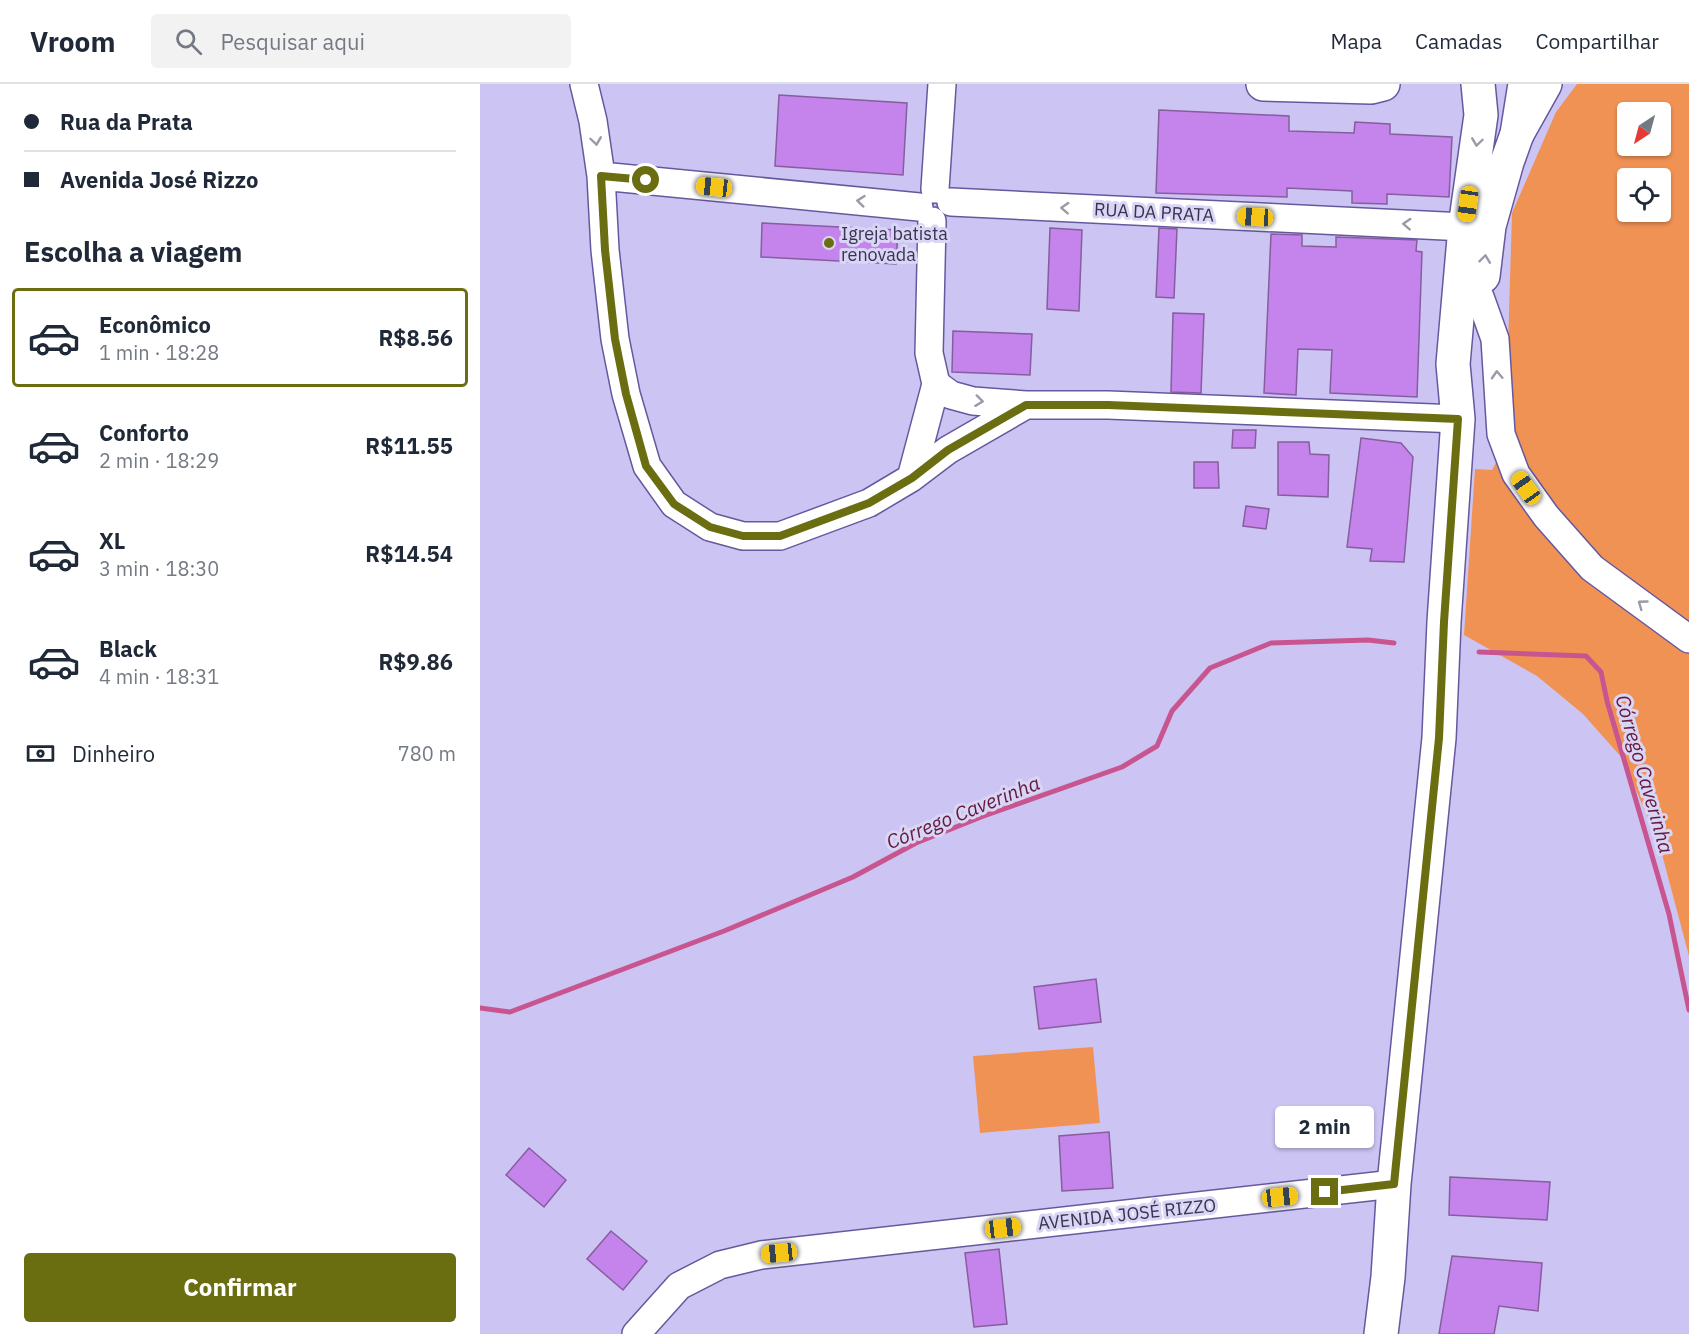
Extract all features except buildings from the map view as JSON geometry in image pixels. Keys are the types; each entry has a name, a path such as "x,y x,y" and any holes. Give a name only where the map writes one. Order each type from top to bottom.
{"main road":[{"path":"1263,84 1371,87 1383,84"},
{"path":"1381,1334 1439,738 1444,622 1458,419 1453,363 1465,227 1481,115 1478,84"},
{"path":"1517,134 1525,84"},
{"path":"1458,419 1473,366 1489,226 1517,134 1545,84"}],"street":[{"path":"584,84 593,122 601,176 605,250 615,339 626,394 646,466 674,504 710,527 743,536 780,536 869,503 912,478 948,450 1026,405"},
{"path":"912,478 936,384 929,353 934,205 942,84"},
{"name":"RUA DA PRATA","path":"601,176 934,205 1465,227"},
{"path":"1480,297 1495,339 1501,434 1516,474 1546,516 1592,568 1689,639"},
{"path":"936,384 951,395 973,401 1026,405 1108,405 1458,419"},
{"name":"AVENIDA JOSÉ RIZZO","path":"636,1334 680,1286 720,1265 761,1255 1394,1184"}],"shaded area":[{"path":"1577,84 1689,84 1689,956 1659,843 1622,758 1583,714 1537,676 1464,635 1475,469 1492,470 1505,446 1512,213 1556,112"},
{"path":"1093,1047 1100,1123 980,1133 973,1056"}],"waterway":[{"name":"Córrego Caverinha","path":"480,1008 510,1012 724,931 853,877 916,843 981,817 1122,767 1157,746 1172,711 1210,668 1271,643 1368,640 1394,643"},
{"name":"Córrego Caverinha","path":"1479,652 1586,656 1601,672 1607,701 1669,914 1689,1010"}],"place":[{"name":"Igreja batista renovada","path":"829,243"}],"route":[{"path":"646,180 601,176 605,250 615,339 626,394 646,466 674,504 710,527 743,536 780,536 814,525 869,503 912,478 948,450 1026,405 1108,405 1458,419 1444,622 1439,738 1394,1184 1325,1192"}]}
